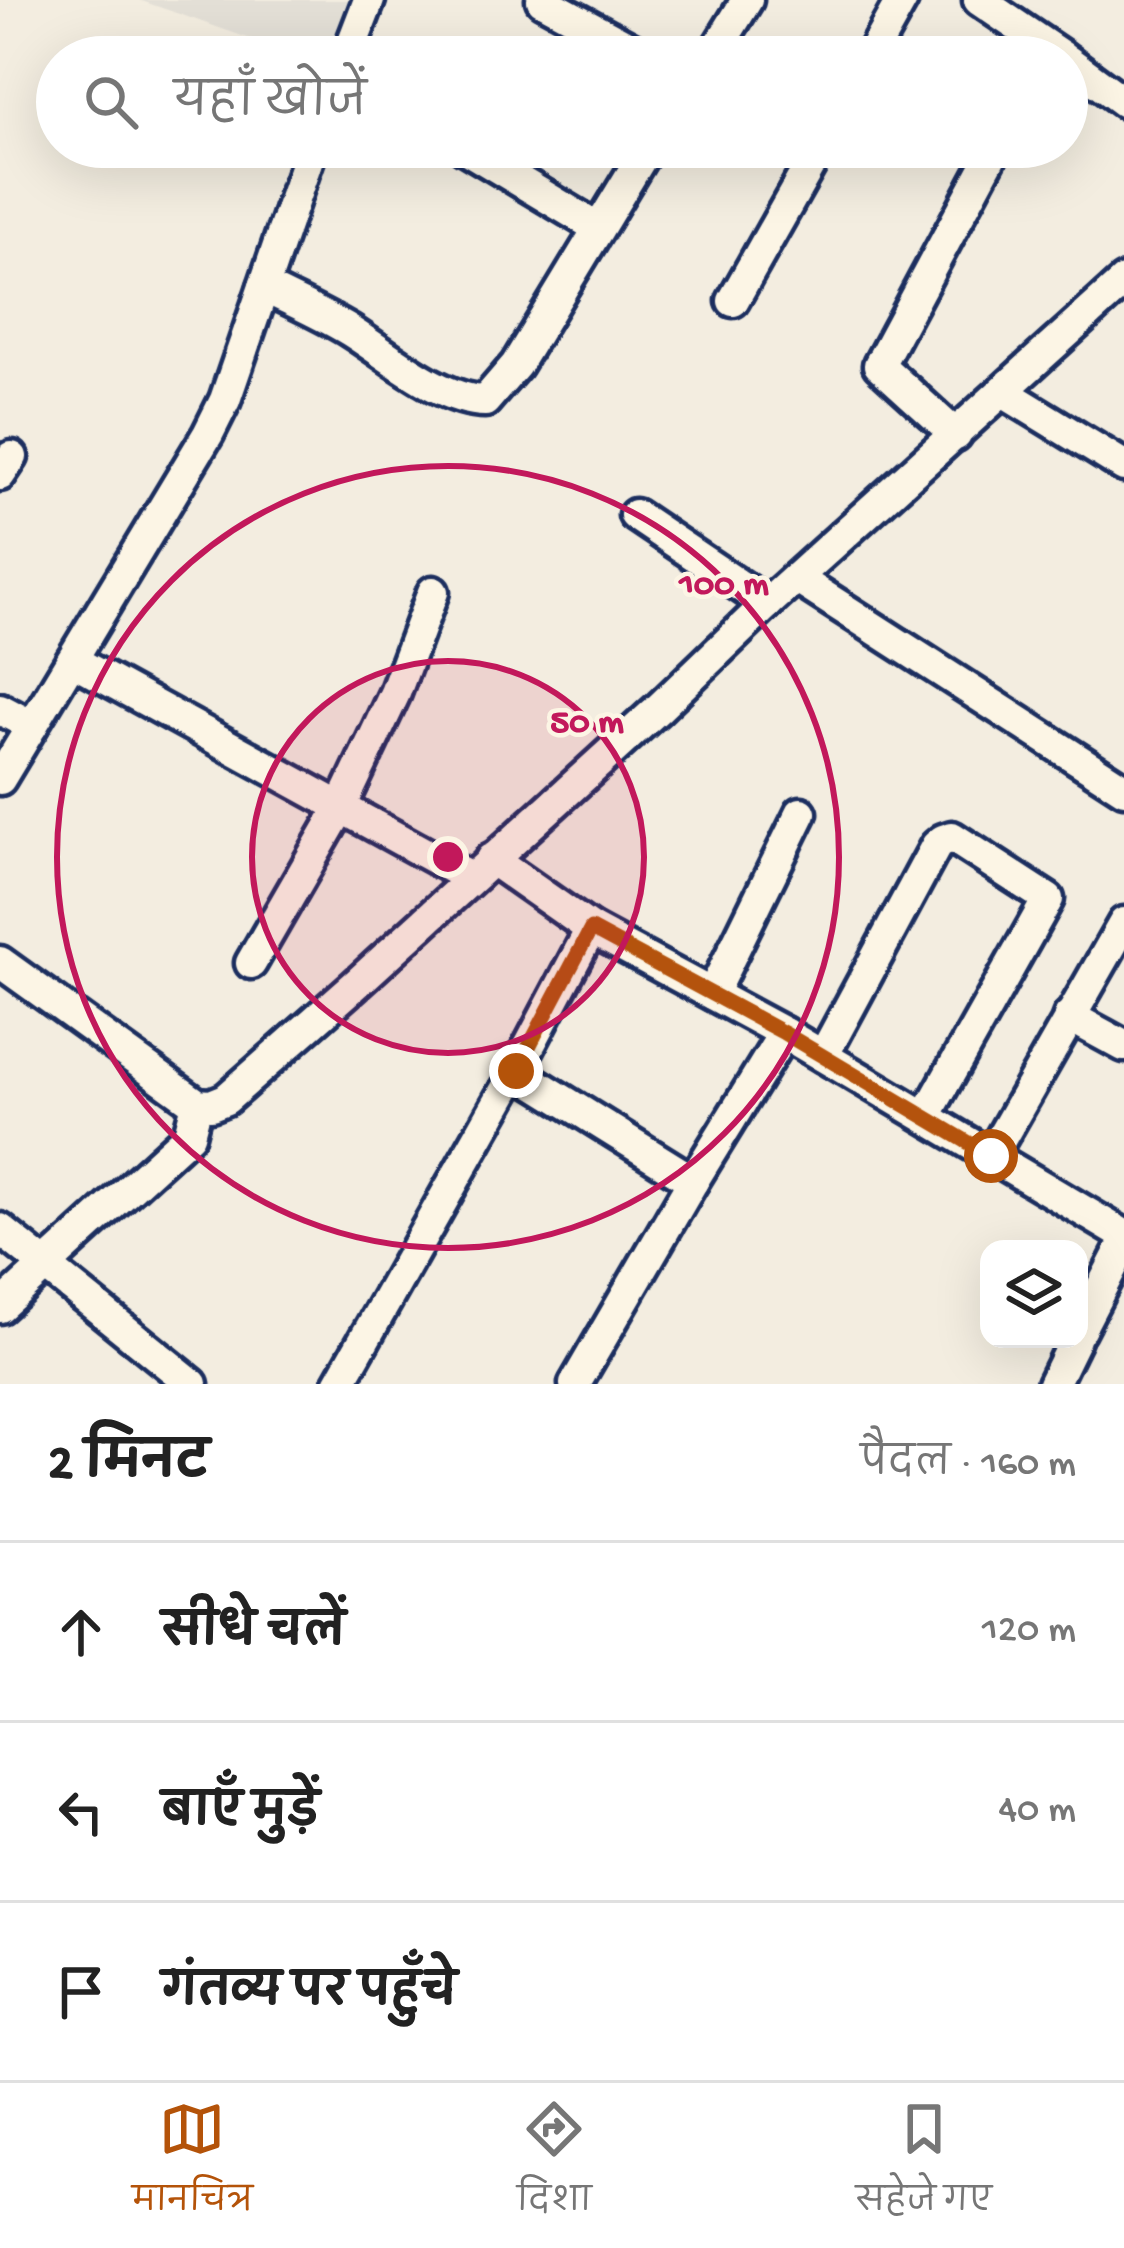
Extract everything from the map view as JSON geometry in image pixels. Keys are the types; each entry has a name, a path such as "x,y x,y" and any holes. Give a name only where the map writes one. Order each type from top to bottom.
{"street":[{"path":"355,36 369,0"},
{"path":"542,0 608,36"},
{"path":"725,36 747,0"},
{"path":"882,36 902,0"},
{"path":"980,0 1030,36"},
{"path":"1088,77 1124,102"},
{"path":"0,779 225,400 305,168"},
{"path":"498,168 598,228"},
{"path":"264,286 346,328 423,378 469,400 485,400 516,365 635,168"},
{"path":"734,301 808,168"},
{"path":"956,435 879,365 985,168"},
{"path":"0,962 196,1104 211,1106 226,1099 1124,281"},
{"path":"1004,392 1124,466"},
{"path":"635,515 767,604"},
{"path":"796,578 1124,788"},
{"path":"251,963 341,807 395,693 433,592"},
{"path":"72,660 341,807 481,868 784,1033 1124,1239 1088,1313"},
{"path":"0,709 32,726"},
{"path":"712,994 801,813"},
{"path":"823,1056 936,846 952,837 1048,898 926,1116"},
{"path":"991,1156 1124,923"},
{"path":"339,1384 591,929"},
{"path":"1069,1016 1124,1046"},
{"path":"575,1384 784,1033"},
{"path":"516,1071 693,1181"},
{"path":"0,1307 189,1135 196,1104"},
{"path":"0,1229 191,1384"},
{"path":"1053,1384 1071,1348"}],"shaded area":[{"path":"139,0 349,0 336,36 243,36"}],"route":[{"path":"516,1071 591,929 784,1033 991,1156"}]}
